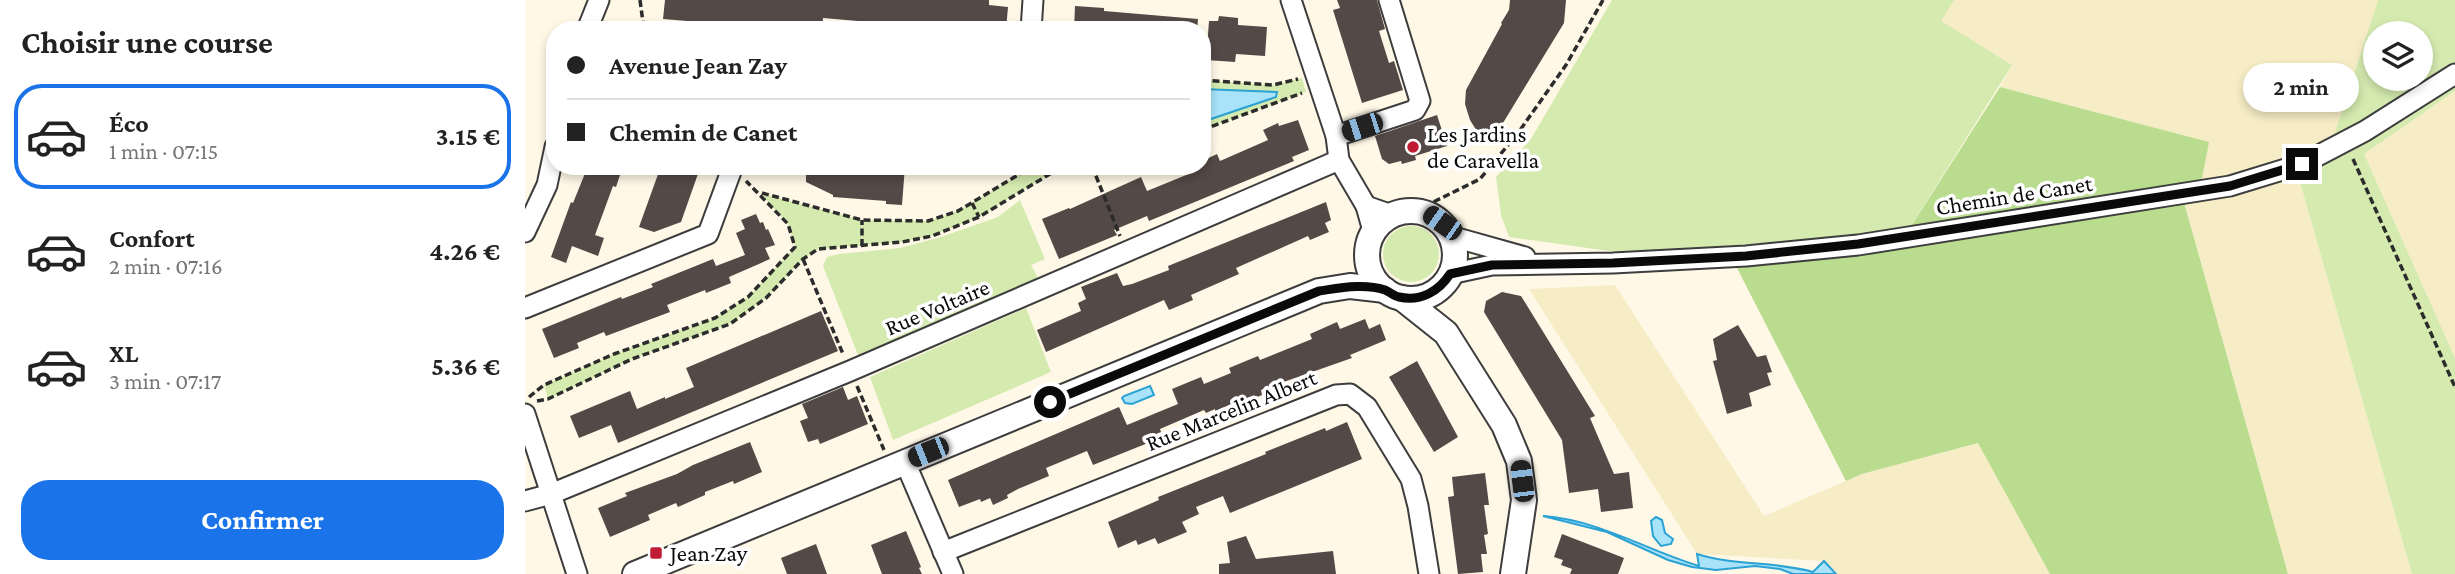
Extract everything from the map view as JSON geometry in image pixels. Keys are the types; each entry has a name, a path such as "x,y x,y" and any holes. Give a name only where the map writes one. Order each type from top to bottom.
{"street":[{"path":"591,21 599,0"},
{"path":"1032,21 1033,0"},
{"path":"1291,0 1336,136 1339,160 1366,206 1387,225"},
{"path":"1336,136 1415,110 1420,101 1389,0"},
{"name":"Chemin de Canet","path":"1447,279 1492,265 1613,263 1746,256 1858,244 2230,186 2302,164 2345,142 2455,74"},
{"name":"Rue Voltaire","path":"525,501 551,494 1127,253 1339,160"},
{"path":"525,232 549,175"},
{"path":"525,308 708,233 729,175"},
{"path":"1319,291 1346,269 1387,225 1429,215 1442,223 1454,248 1454,262 1442,302 1446,333"},
{"path":"1387,225 1367,257 1369,270 1375,281 1446,333 1504,425 1520,461 1524,500 1513,574"},
{"name":"Chemin de Canet","path":"1450,236 1484,247 1554,263"},
{"path":"635,574 1319,291 1350,286 1417,298 1431,293 1447,279"},
{"name":"Rue Marcelin Albert","path":"943,552 1336,395 1350,394 1367,407 1411,479 1429,574"},
{"path":"525,414 577,574"},
{"path":"905,461 953,574"}],"path":[{"path":"640,0 643,21"},
{"path":"1387,225 1480,179 1518,133 1566,65 1603,0"},
{"path":"1211,81 1273,85 1302,78 1317,79"},
{"path":"1211,127 1306,92 1317,79"},
{"path":"2345,142 2455,387"},
{"path":"525,402 544,385 614,354 715,318 748,297 795,247 788,223 741,175"},
{"path":"760,192 862,220 928,221 958,211 1018,175"},
{"path":"525,402 548,399 632,359 730,324 766,298 803,259 818,249 932,236 979,217 1047,175"},
{"path":"1096,175 1127,253"},
{"path":"972,202 979,217"},
{"path":"862,220 862,246"}],"shaded area":[{"path":"1954,0 2378,0 2371,21 2363,21 2363,46 2331,145 2300,182 2412,574 2288,574 2182,194 2209,142 2000,87 2012,65 1940,21"},
{"path":"2455,91 2455,358 2364,154"},
{"path":"1615,285 1764,516 1862,474 1979,443 2050,574 1835,574 1824,561 1697,554 1529,289"}],"green space":[{"path":"1612,0 1954,0 1941,21 2012,65 1908,231 1630,254 1509,237 1501,215 1496,177 1531,139"},
{"path":"2378,0 2455,0 2455,91 2364,154 2455,358 2455,574 2412,574 2300,182 2331,145 2363,46 2363,91 2433,91 2433,21 2371,21"},
{"path":"1302,78 1306,92 1211,127 1211,81 1273,85"},
{"path":"2000,87 2209,142 2202,178 2182,195 2288,574 2050,574 1978,443 1862,474 1846,481 1737,268 1896,250"},
{"path":"1018,175 1048,175 979,217 932,236 902,242 818,249 803,259 766,298 730,324 632,359 548,399 544,385 614,354 715,318 748,297 795,247 788,224 760,193 862,220 928,221 958,211"},
{"path":"1020,200 1045,259 1031,265 1039,280 858,355 823,266 827,257 900,248 941,237 998,217"},
{"path":"1411,226 1422,228 1431,234 1437,243 1437,265 1431,274 1422,280 1411,282 1400,280 1391,274 1385,265 1383,254 1385,243 1391,234 1400,228"},
{"path":"1026,308 1051,372 893,440 870,377"}],"water":[{"path":"1211,89 1277,92 1276,97 1211,119"},
{"path":"1150,386 1154,395 1132,404 1125,403 1122,398 1124,396"},
{"path":"1543,516 1603,529 1699,566 1697,554 1813,572 1824,561 1836,574 1793,574 1780,569 1755,566 1716,570 1692,567 1668,560 1607,532"},
{"path":"1656,517 1662,520 1665,533 1673,539 1671,544 1661,546 1653,536 1651,521"}],"building":[{"path":"665,0 989,0 989,5 1008,7 1007,21 663,19"},
{"path":"1337,0 1377,0 1385,29 1379,31 1389,63 1394,61 1403,90 1362,103 1333,10 1340,8"},
{"path":"1510,0 1566,0 1564,23 1495,136 1483,136 1470,120 1465,104 1466,90 1509,10"},
{"path":"1075,6 1198,19 1198,21 1074,21"},
{"path":"1219,16 1238,18 1238,25 1267,27 1265,56 1236,54 1235,62 1211,60 1211,21 1218,21"},
{"path":"1437,115 1447,146 1415,156 1416,160 1402,164 1401,161 1389,164 1382,159 1375,136"},
{"path":"1298,120 1309,150 1292,157 1294,161 1149,221 1147,216 1114,230 1117,235 1059,259 1042,219 1141,177 1147,191 1186,175 1211,175 1211,157 1217,154 1220,161 1268,140 1263,130 1278,123 1279,126"},
{"path":"584,175 620,175 616,187 613,186 595,235 604,238 598,256 572,246 566,263 551,257 571,202 573,203"},
{"path":"658,175 698,175 681,222 654,232 639,227"},
{"path":"806,175 904,175 902,205 886,204 886,201 833,197 806,182"},
{"path":"1326,202 1331,220 1325,223 1329,232 1310,240 1308,236 1236,268 1239,274 1191,295 1193,300 1169,310 1164,300 1046,352 1037,330 1081,311 1078,303 1086,299 1081,287 1117,273 1123,286 1132,284 1169,270 1168,266"},
{"path":"756,214 760,223 763,222 766,230 768,229 775,245 765,248 770,259 729,277 731,283 667,305 670,312 606,336 604,332 577,343 579,348 554,358 542,329 653,287 651,284 713,259 716,266 745,255 736,233 745,229 741,220"},
{"path":"1502,292 1521,296 1595,416 1590,418 1614,474 1629,472 1633,508 1601,512 1598,489 1569,493 1562,440 1484,312 1486,301"},
{"path":"821,311 838,351 618,443 611,425 579,438 570,416 630,391 637,409 694,387 686,368"},
{"path":"1365,319 1369,329 1380,324 1386,340 1350,355 1352,358 1261,390 1262,395 1235,407 1234,403 1215,411 1206,413 1204,410 1160,429 1161,432 1151,436 1153,441 1093,465 1087,451 1046,468 1049,476 1018,489 1007,495 1008,498 993,505 990,498 959,507 948,480 1119,407 1127,425 1178,404 1172,389 1201,377 1204,384 1231,373 1229,368 1258,356 1260,360 1312,339 1310,334 1337,322 1340,329"},
{"path":"1738,325 1757,357 1766,355 1772,372 1767,373 1771,385 1749,393 1752,406 1727,414 1713,361 1717,360 1713,339"},
{"path":"1417,361 1458,437 1434,452 1389,377"},
{"path":"843,387 848,400 857,396 868,424 820,444 818,439 808,442 800,421 808,418 802,404"},
{"path":"1347,422 1362,459 1230,513 1223,496 1196,507 1199,514 1182,522 1187,532 1158,544 1155,538 1138,545 1136,540 1118,548 1108,522 1159,500 1158,497 1266,454 1265,452"},
{"path":"750,442 762,472 705,492 705,495 678,507 676,503 648,515 650,520 610,537 598,508 627,496 625,493"},
{"path":"1485,473 1489,505 1484,505 1488,534 1484,535 1487,554 1481,554 1483,572 1458,574 1448,497 1454,496 1452,477"},
{"path":"906,531 922,574 882,574 871,545"},
{"path":"1562,534 1624,558 1618,574 1570,574 1572,569 1561,565 1563,560 1554,557"},
{"path":"1246,536 1256,559 1333,551 1336,574 1219,574 1219,564 1230,563 1227,542"},
{"path":"816,544 827,574 787,574 781,558"}],"place":[{"name":"Les Jardins de Caravella","path":"1413,147"},
{"name":"Jean Zay","path":"656,553"}],"route":[{"path":"1050,402 1319,291 1350,286 1385,290 1402,298 1417,298 1444,284 1450,274 1492,265 1613,263 1746,256 1858,244 2230,186 2302,164"}]}
